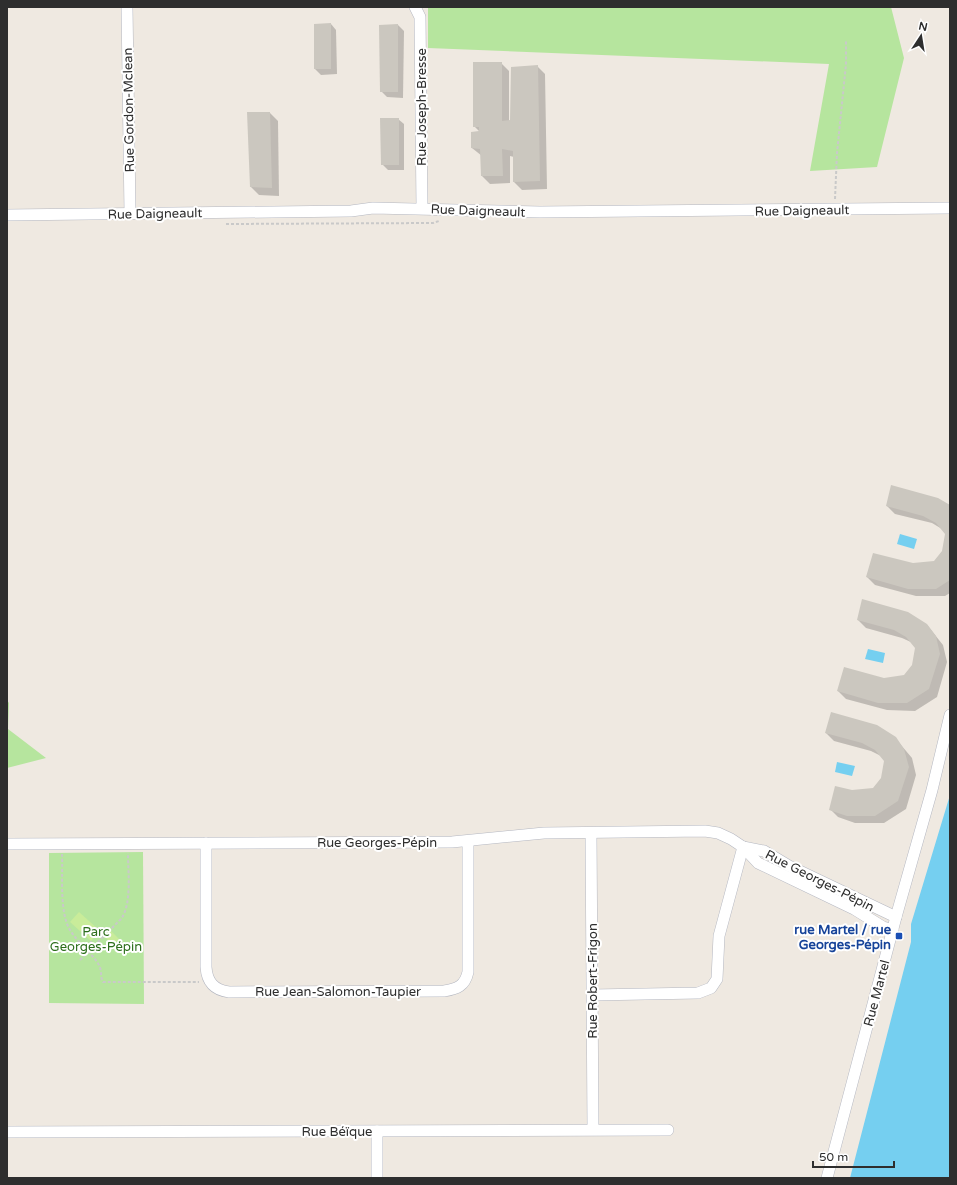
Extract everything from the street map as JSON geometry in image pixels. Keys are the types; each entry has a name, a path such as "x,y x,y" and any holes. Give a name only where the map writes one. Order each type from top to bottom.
{"street":[{"name":"Rue Gordon-Mclean","path":"127,7 130,213"},
{"name":"Rue Joseph-Bresse","path":"415,7 420,18 422,208"},
{"name":"Rue Daigneault","path":"7,214 351,211 373,208 540,212 950,208"},
{"name":"Rue Martel","path":"827,1178 892,930 932,790 950,716"},
{"name":"Rue Georges-Pépin","path":"7,844 468,841 525,834 705,831 725,836 743,847 758,863 854,909 883,927 892,930"},
{"name":"Rue Robert-Frigon","path":"591,833 593,995 592,1129"},
{"name":"Rue Jean-Salomon-Taupier","path":"206,843 206,967 207,977 214,987 229,992 436,991 459,988 466,981 468,972 468,841"},
{"name":"Rue Georges-Pépin","path":"743,847 764,851 788,866 896,917"},
{"path":"593,995 690,993 703,992 711,988 717,979 719,936 743,847"},
{"name":"Rue Béïque","path":"7,1132 592,1129 668,1130"},
{"path":"376,1178 377,1131"}],"path":[{"path":"835,202 837,153 846,64 846,40"},
{"name":"Rue Daigneault","path":"221,224 433,223 438,222 442,217"},
{"path":"62,852 63,891 67,923 72,932 90,950"},
{"path":"80,960 121,919 126,912 128,902 128,852"},
{"path":"91,941 91,955 100,965 101,981 106,984 201,982"}],"green space":[{"path":"428,7 891,7 904,58 877,167 810,171 829,64 428,48"},
{"path":"7,700 9,703 8,729 46,758 7,768"},
{"name":"Parc Georges-Pépin","path":"143,852 144,1004 49,1003 49,853"},
{"path":"79,912 100,931 91,941 70,922"},
{"path":"110,930 119,939 113,945 104,936"}],"water":[{"path":"900,534 917,539 914,549 897,544"},
{"path":"868,649 885,653 883,663 865,659"},
{"path":"837,762 855,766 852,776 835,772"},
{"path":"950,795 950,1178 850,1178 911,942 911,924"}],"building":[{"path":"331,23 331,69 314,69 314,24"},
{"path":"398,24 398,92 380,92 379,25"},
{"path":"473,62 502,62 502,121 510,120 511,67 538,65 540,181 513,182 513,151 502,149 503,176 481,176 480,149 471,148 471,132 479,131 479,127 473,127"},
{"path":"247,112 270,112 272,188 250,187"},
{"path":"380,118 399,118 399,165 381,165"},
{"path":"891,485 938,498 950,505 950,580 936,589 908,589 866,577 873,553 913,563 934,561 942,551 945,534 936,523 923,516 886,506"},
{"path":"862,599 908,612 927,624 936,636 940,654 929,689 907,703 878,703 837,691 844,667 884,678 904,675 912,665 915,648 906,637 894,630 857,620"},
{"path":"831,712 877,725 896,737 904,749 909,767 898,801 875,816 847,816 829,810 835,786 852,790 873,788 881,778 884,761 875,750 862,743 825,733"}],"place":[{"name":"rue Martel / rue Georges-Pépin","path":"899,936"}]}
